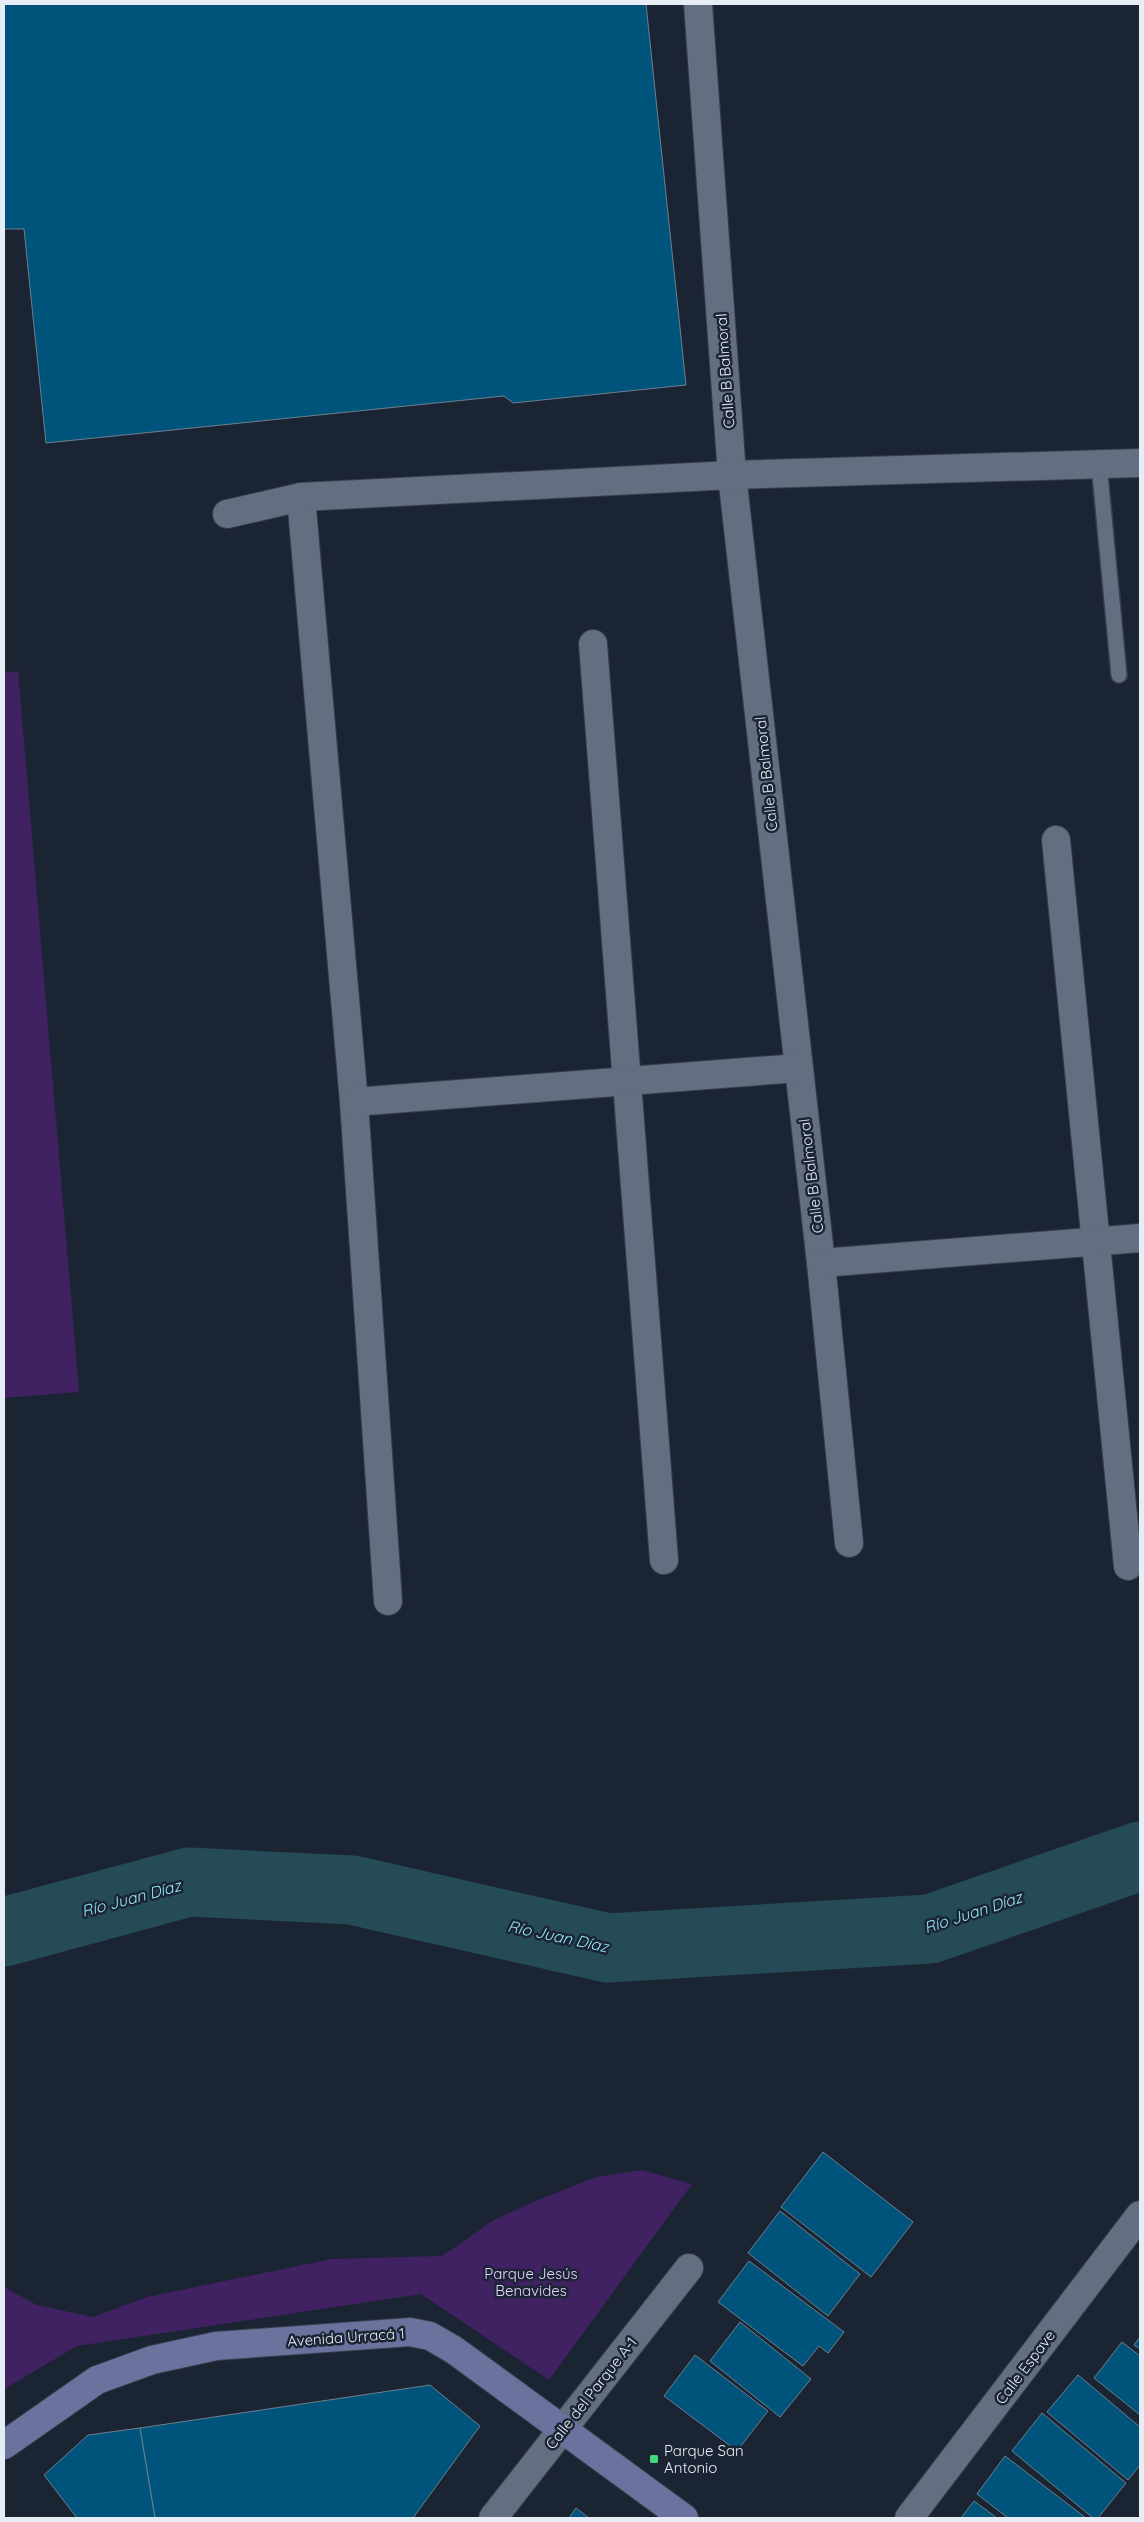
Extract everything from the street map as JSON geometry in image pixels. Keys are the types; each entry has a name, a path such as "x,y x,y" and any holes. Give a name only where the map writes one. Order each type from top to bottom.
{"street":[{"name":"Calle B Balmoral","path":"698,4 732,475 821,1263 849,1542"},
{"path":"227,514 301,496 732,475 1140,463"},
{"path":"301,496 354,1102 388,1601"},
{"path":"593,644 664,1560"},
{"path":"1056,840 1128,1566"},
{"path":"354,1102 798,1068"},
{"path":"821,1263 1140,1238"},
{"name":"Calle Espave","path":"909,2518 1140,2215"},
{"name":"Calle del Parque A-1","path":"493,2518 689,2268"},
{"name":"Avenida Urracá 1","path":"4,2445 97,2380 152,2360 216,2346 401,2332 420,2334 438,2340 684,2518"}],"lane":[{"path":"1099,464 1119,675"}],"green space":[{"path":"18,671 79,1392 4,1398 4,673"},
{"name":"Parque Jesús Benavides","path":"642,2170 692,2184 549,2380 421,2294 77,2346 4,2389 4,2287 37,2305 93,2317 147,2297 332,2259 442,2256 494,2220 533,2202 596,2177"}],"building":[{"path":"4,4 646,4 686,385 513,403 504,396 46,443 24,229 4,229"},
{"path":"823,2152 913,2222 871,2277 781,2207"},
{"path":"780,2211 860,2274 828,2316 748,2253"},
{"path":"749,2261 844,2332 828,2353 819,2346 803,2366 718,2302"},
{"path":"740,2322 811,2379 780,2417 710,2361"},
{"path":"1140,2337 1140,2349 1134,2345"},
{"path":"1122,2342 1140,2356 1140,2415 1094,2378"},
{"path":"695,2355 768,2411 737,2451 664,2396"},
{"path":"1078,2375 1140,2427 1140,2465 1128,2480 1047,2412"},
{"path":"430,2385 480,2426 413,2518 155,2518 140,2428"},
{"path":"1042,2413 1126,2483 1098,2518 1093,2518 1012,2451"},
{"path":"140,2428 155,2518 77,2518 44,2475 88,2435"},
{"path":"1005,2456 1086,2518 1008,2518 977,2494"},
{"path":"974,2501 997,2518 961,2518"},
{"path":"576,2508 589,2518 569,2518"}],"waterway":[{"name":"Río Juan Díaz","path":"4,1932 189,1882 352,1890 608,1948 930,1929 1140,1856"}],"place":[{"name":"Parque San Antonio","path":"654,2459"}]}
